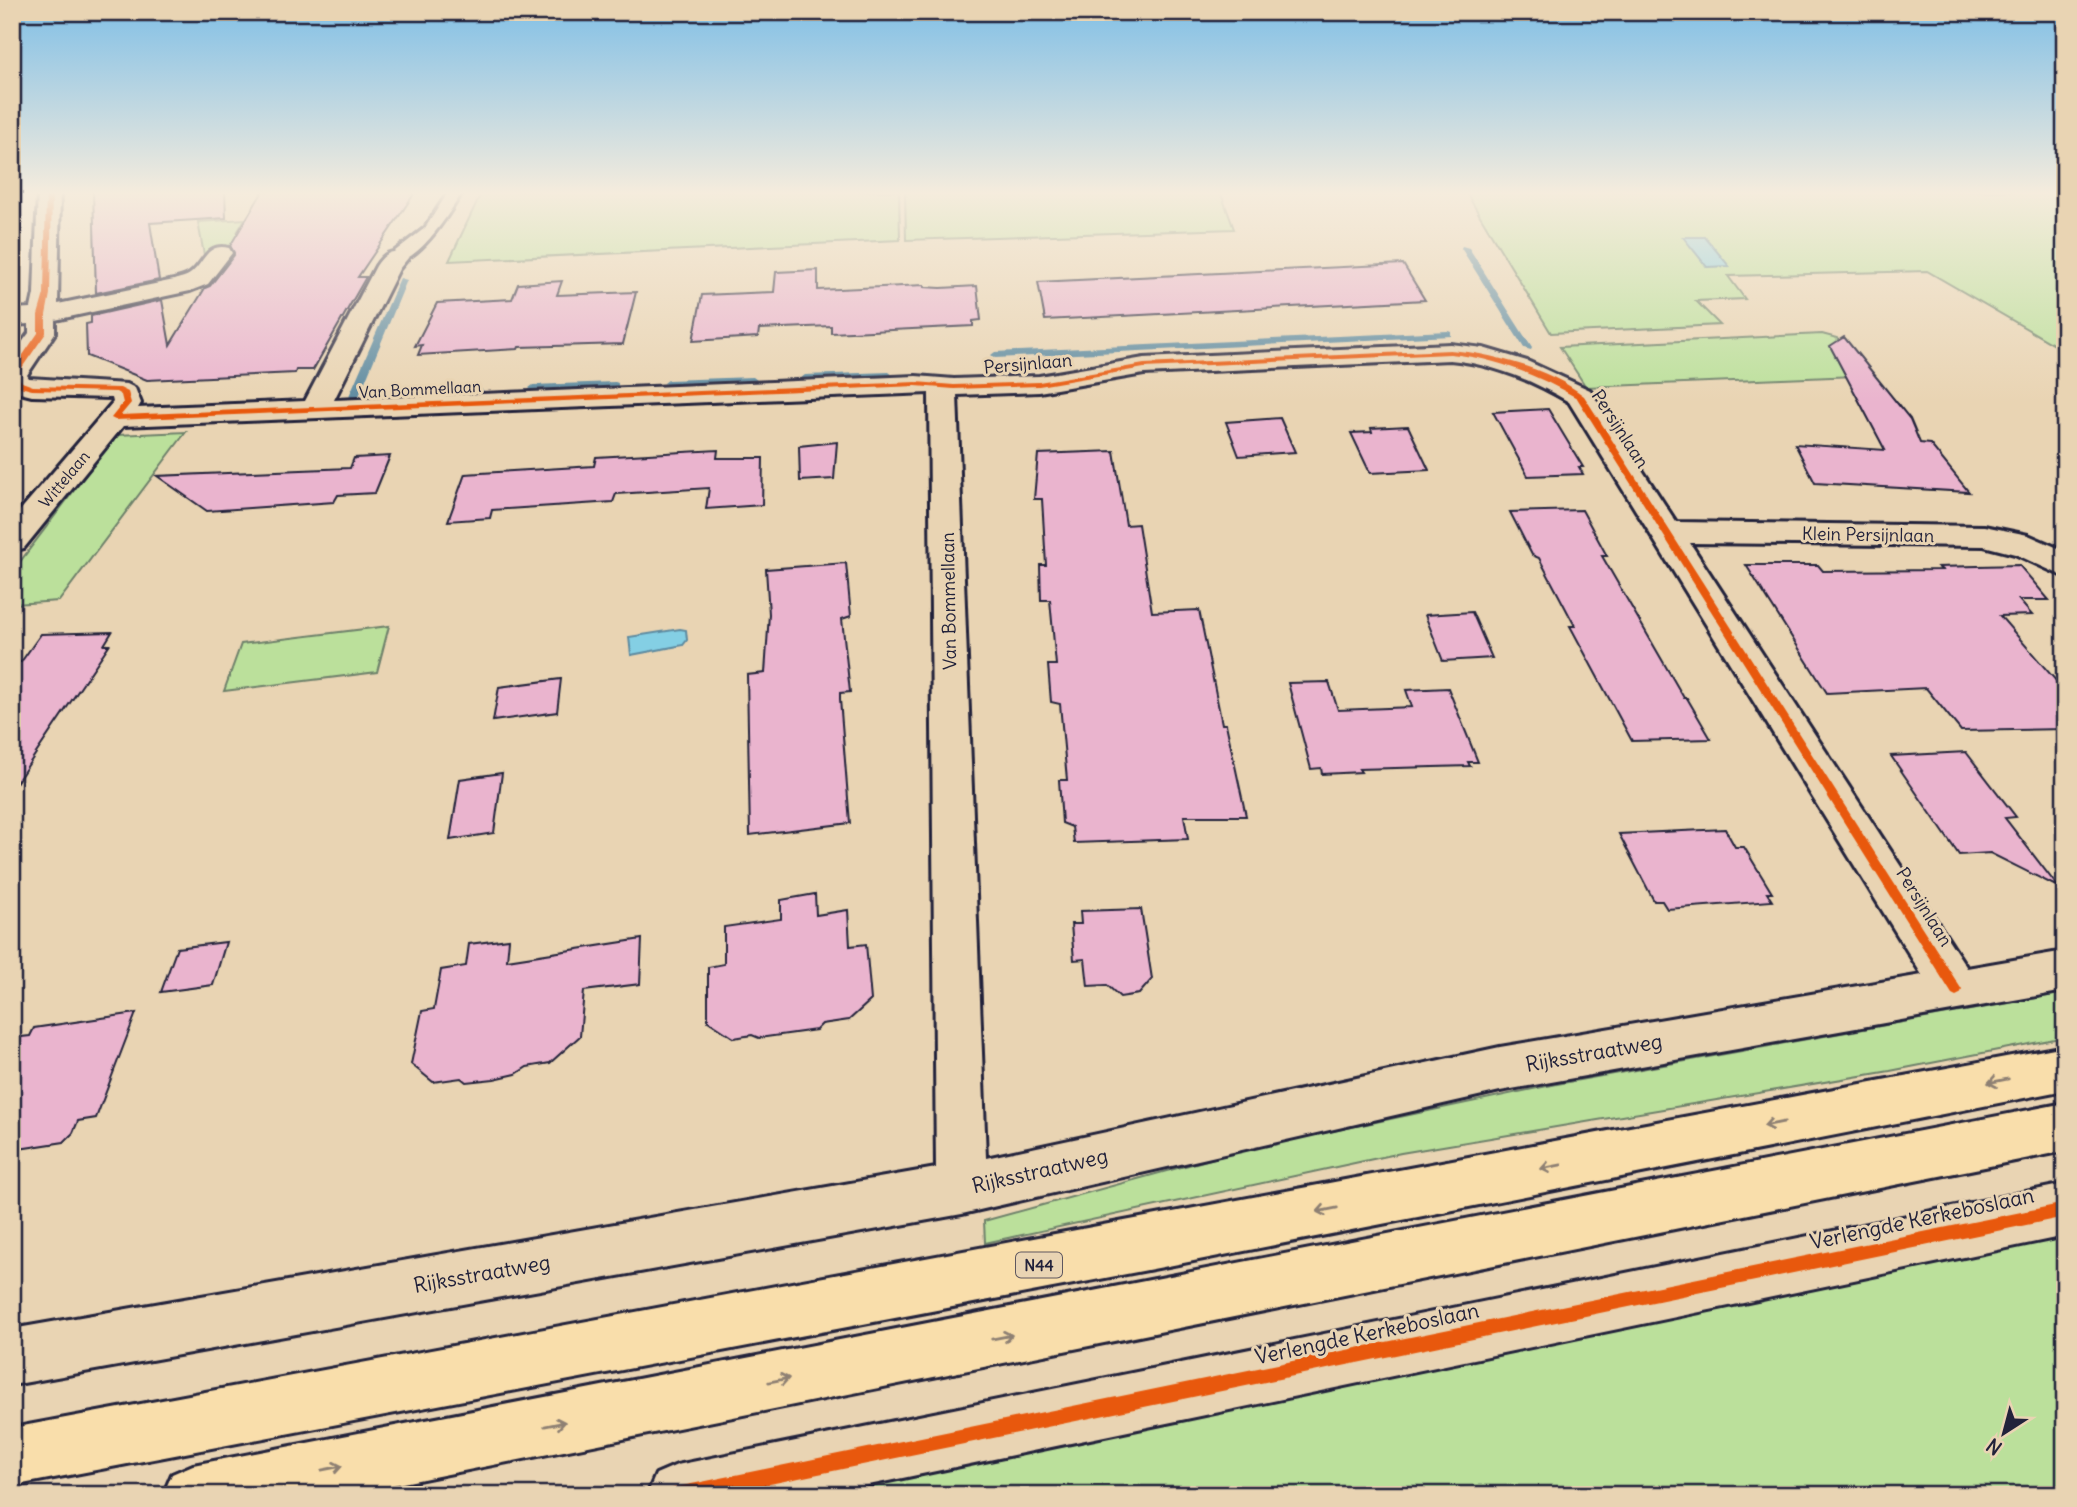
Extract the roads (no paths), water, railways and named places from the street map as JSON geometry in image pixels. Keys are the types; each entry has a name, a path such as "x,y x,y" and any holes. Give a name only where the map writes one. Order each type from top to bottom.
{"main road":[{"name":"N44","path":"12,1457 1144,1245 2065,1068"},
{"path":"193,1495 2065,1127"}],"street":[{"path":"48,261 42,333 13,375 19,384 52,390 117,390 125,394 127,403 115,418"},
{"path":"12,317 42,314 181,286 199,279 213,261"},
{"path":"315,410 393,261"},
{"name":"Persijnlaan","path":"943,386 1039,384 1144,366 1471,353 1563,386 1580,396 1956,990"},
{"name":"Van Bommellaan","path":"115,418 916,384 943,386 962,1189"},
{"name":"Wittelaan","path":"12,541 115,418"},
{"name":"Klein Persijnlaan","path":"1665,532 1984,536 2009,540 2042,551 2065,566"},
{"name":"Rijksstraatweg","path":"12,1357 962,1189 1500,1069 2065,971"},
{"name":"Verlengde Kerkeboslaan","path":"677,1495 783,1484 2065,1210"}],"water":[{"path":"1702,261 1725,261 1729,266 1707,267"},
{"path":"686,630 687,640 683,645 631,655 629,637"}],"waterway":[{"path":"1473,261 1528,348"},
{"path":"354,396 403,280"},
{"path":"995,355 1448,334"},
{"path":"805,378 889,375"},
{"path":"668,383 753,380"},
{"path":"533,388 615,385"},
{"path":"401,394 479,391"}]}
